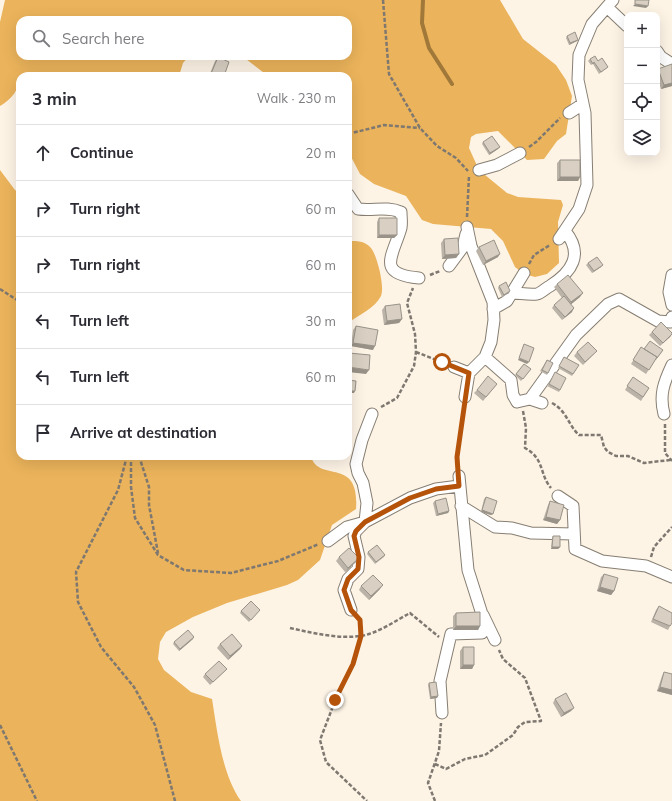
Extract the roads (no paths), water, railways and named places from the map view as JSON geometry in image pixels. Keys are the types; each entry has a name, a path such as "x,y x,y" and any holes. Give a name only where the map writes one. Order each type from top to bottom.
{"street":[{"path":"512,293 537,294 556,282 571,268 576,252 570,238 562,235 579,209 587,185 588,162 584,104 578,80 579,55 592,24 611,4 624,22"},
{"path":"660,56 672,64"},
{"path":"569,113 584,104"},
{"path":"480,170 497,165 520,153"},
{"path":"352,200 358,209 371,210 390,208 401,212 401,227 391,253 390,264 396,273 406,277 419,278"},
{"path":"449,266 463,247 467,227 471,246 493,302 493,310 491,342 485,357 469,373 465,397"},
{"path":"493,310 507,301 524,273"},
{"path":"672,275 669,292 672,305"},
{"path":"530,399 576,335 608,304 619,299 658,321 670,322 672,317"},
{"path":"485,357 511,380 513,395 517,402 530,399 542,403"},
{"path":"664,414 661,403 662,388 672,365"},
{"path":"454,367 469,373"},
{"path":"351,610 344,590 348,579 358,569 359,557 354,536 356,531 365,522 367,503 363,482 358,473 356,464 362,440 372,414"},
{"path":"328,541 347,527 365,522 410,498 459,481 468,570 481,611 495,640"},
{"path":"558,496 573,506 575,549 602,561 653,569 672,577"},
{"path":"461,506 495,527 512,528 531,534 574,534"},
{"path":"440,637 451,634 482,633 481,611"},
{"path":"442,713 440,681 451,634"}],"waterway":[{"path":"423,0 422,23 429,48 452,84"}]}
